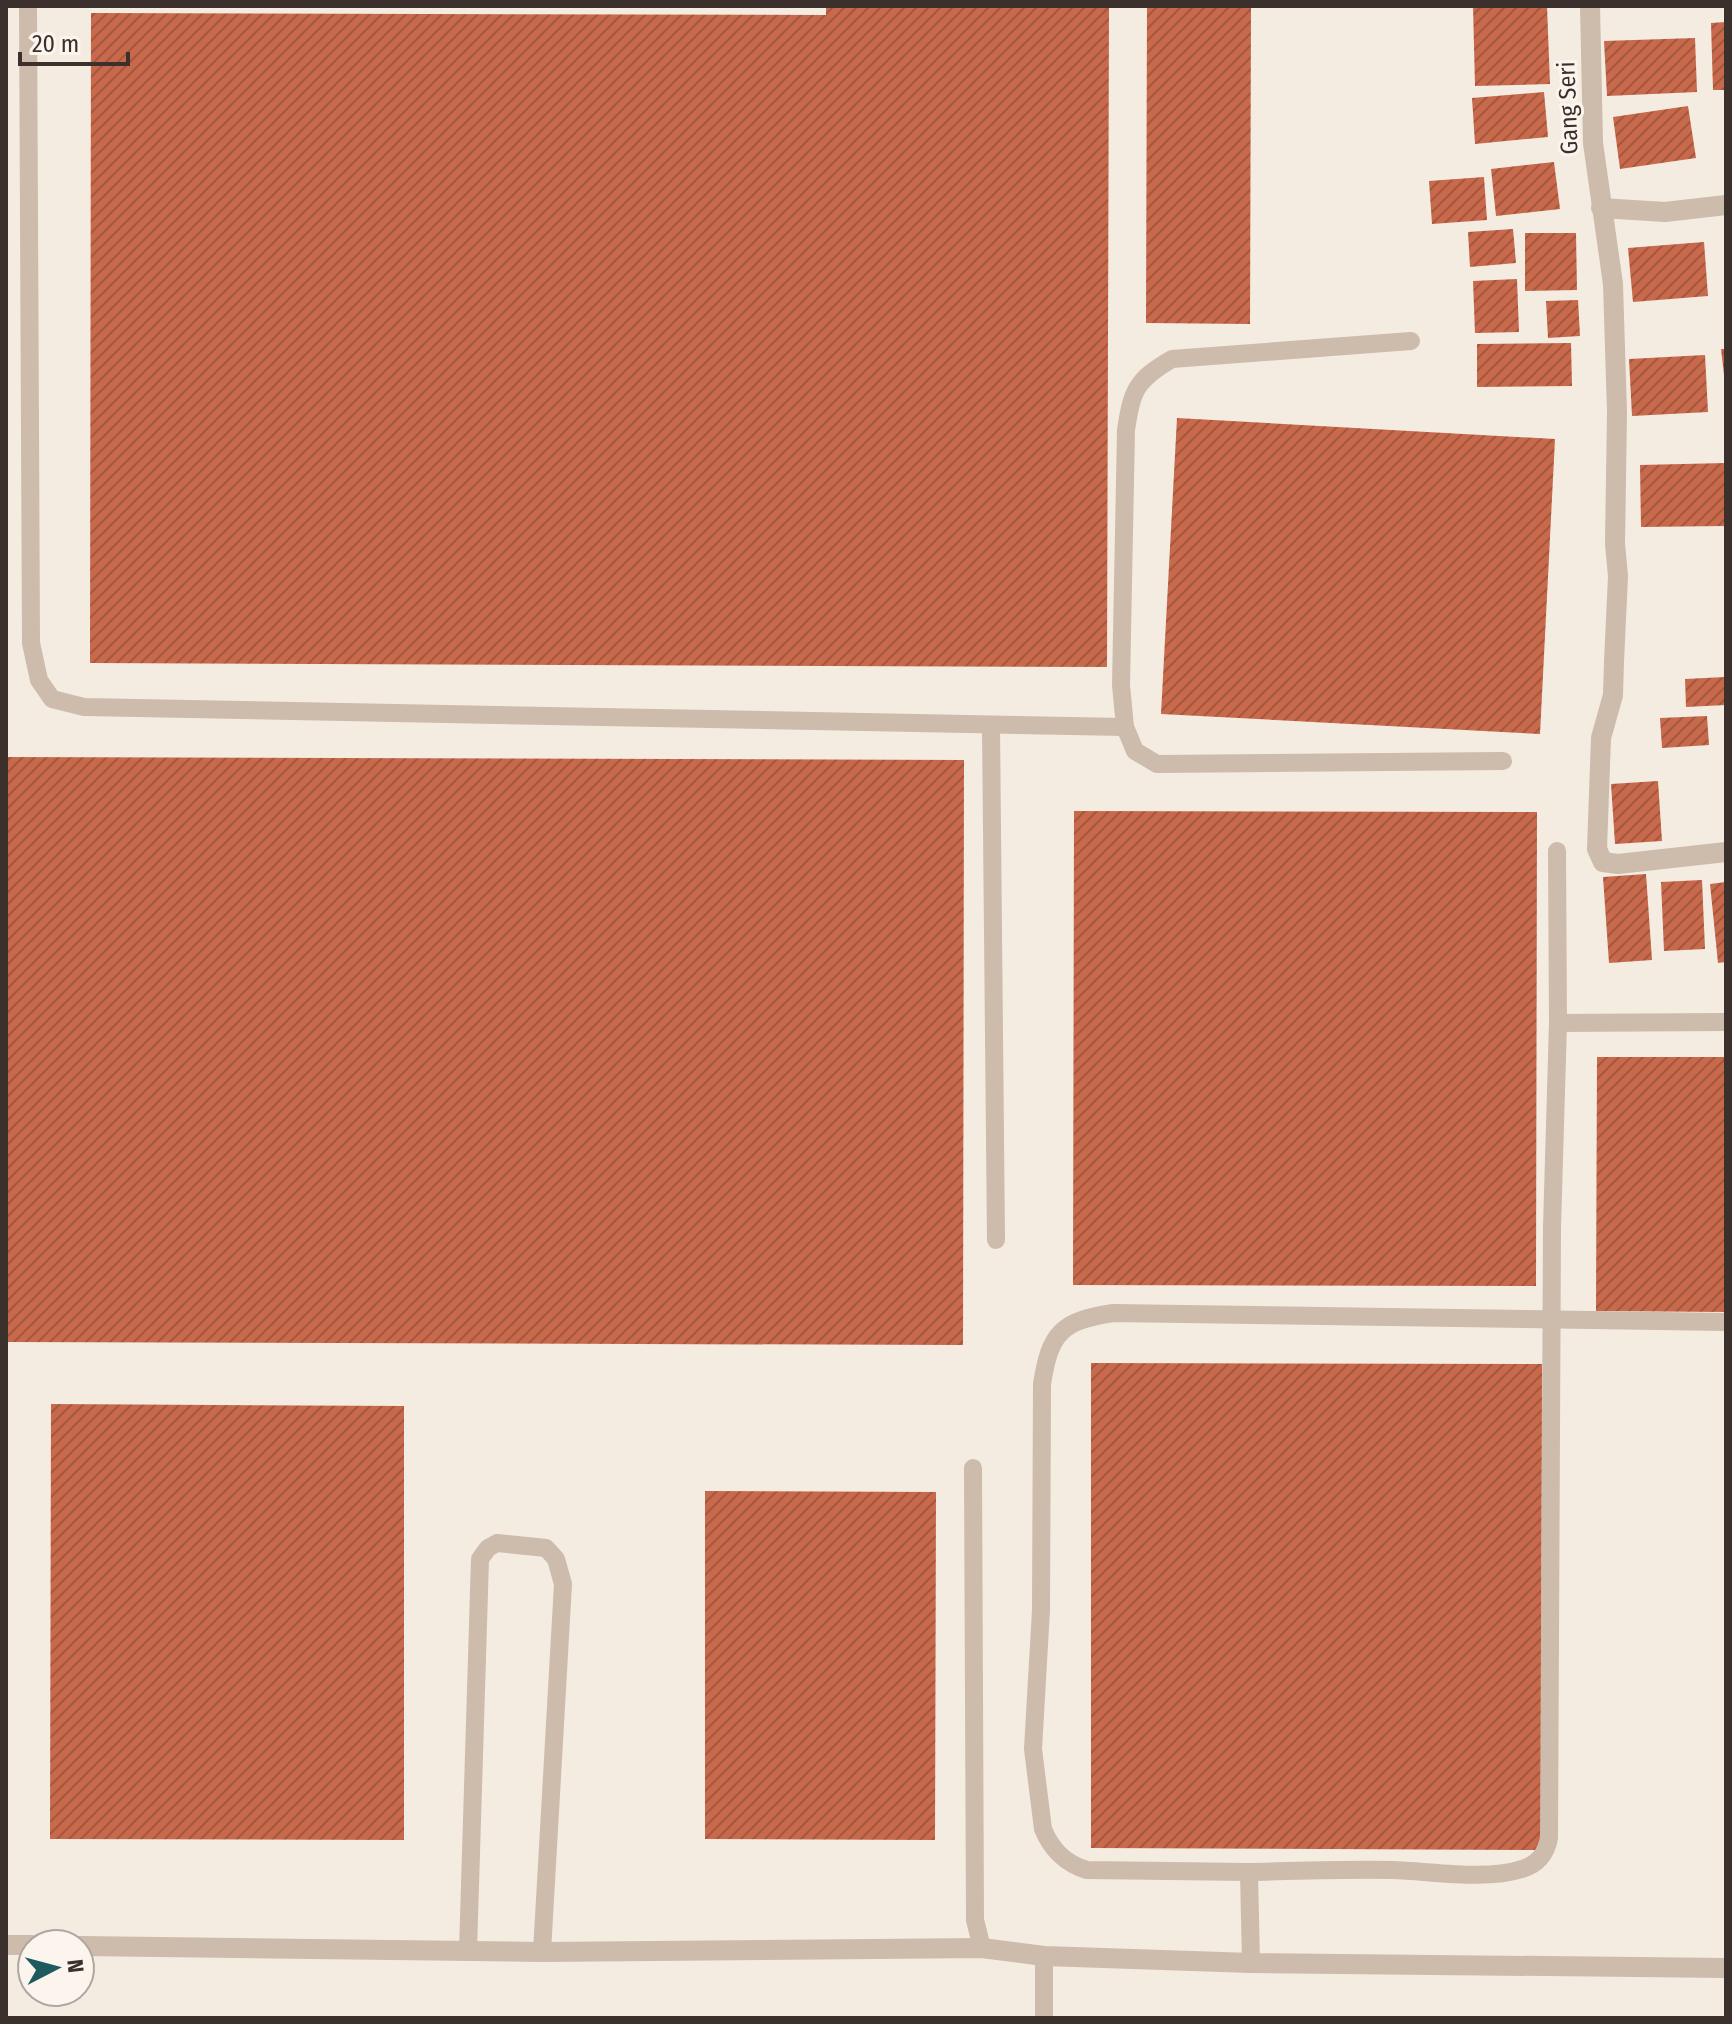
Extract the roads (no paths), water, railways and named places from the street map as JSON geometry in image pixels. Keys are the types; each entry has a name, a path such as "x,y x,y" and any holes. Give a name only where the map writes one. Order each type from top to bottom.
{"street":[{"name":"Gang Seri","path":"1590,6 1593,143 1613,284 1617,412 1615,544 1618,576 1613,695 1601,738 1597,849 1603,862 1618,864 1726,852"},
{"path":"1601,208 1665,212 1726,205"},
{"path":"96,1946 542,1952 982,1948 1044,1956 1251,1963 1726,1968"}],"lane":[{"path":"28,6 31,643 39,680 52,699 84,707 1125,727"},
{"path":"1411,341 1172,359 1148,373 1131,398 1126,430 1121,685 1125,727 1135,751 1157,764 1503,761"},
{"path":"991,726 996,1240"},
{"path":"1557,851 1558,1023 1551,1321 1549,1838 1543,1856 1524,1869 1477,1874 1392,1870 1087,1870 1071,1865 1047,1839 1043,1829 1033,1749 1041,1610 1042,1384 1047,1354 1055,1338 1077,1322 1113,1313 1551,1321 1726,1322"},
{"path":"1558,1023 1726,1022"},
{"path":"973,1468 975,1920 982,1948"},
{"path":"468,1951 480,1559 488,1548 497,1543 546,1548 556,1559 563,1584 542,1952"},
{"path":"1249,1872 1251,1963"},
{"path":"1044,1956 1044,2018"}]}
